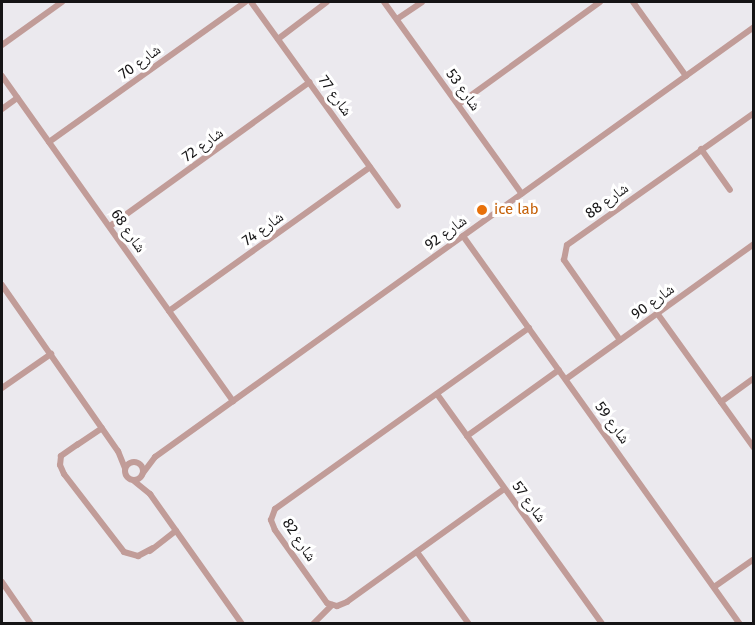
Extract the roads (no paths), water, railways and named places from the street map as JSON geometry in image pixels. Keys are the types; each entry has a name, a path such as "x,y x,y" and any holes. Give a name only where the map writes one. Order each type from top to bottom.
{"street":[{"path":"2,45 62,2"},
{"name":"شارع 70","path":"49,142 245,2"},
{"name":"شارع 77","path":"251,2 398,206"},
{"path":"278,39 327,2"},
{"name":"شارع 53","path":"384,2 522,194"},
{"path":"397,19 422,2"},
{"path":"459,104 600,2"},
{"path":"633,2 686,76"},
{"name":"شارع 92","path":"143,474 155,457 753,28"},
{"name":"شارع 68","path":"2,76 233,401"},
{"name":"شارع 72","path":"110,226 310,82"},
{"path":"2,110 17,98"},
{"name":"شارع 88","path":"620,340 567,265 564,250 571,242 753,113"},
{"path":"701,149 730,190"},
{"name":"شارع 74","path":"169,311 370,167"},
{"name":"شارع 59","path":"463,236 740,624"},
{"name":"شارع 90","path":"566,379 752,248"},
{"path":"2,285 118,451 126,477 150,494"},
{"path":"657,313 753,448"},
{"name":"شارع 82","path":"332,605 275,530 272,514 529,328"},
{"path":"2,388 51,354"},
{"path":"467,436 559,370"},
{"path":"721,402 753,378"},
{"name":"شارع 57","path":"437,393 602,624"},
{"path":"102,428 78,444 64,460 64,470 70,481 110,535 129,555 141,555 176,531"},
{"path":"118,451 142,467 150,494 242,624"},
{"name":"شارع 92","path":"136,462 155,457"},
{"path":"125,468 136,462"},
{"path":"134,481 143,474"},
{"path":"313,624 332,605 342,605 504,489"},
{"path":"417,552 469,624"},
{"path":"714,587 753,559"},
{"path":"2,582 31,624"}],"place":[{"name":"ice lab","path":"482,210"}]}
